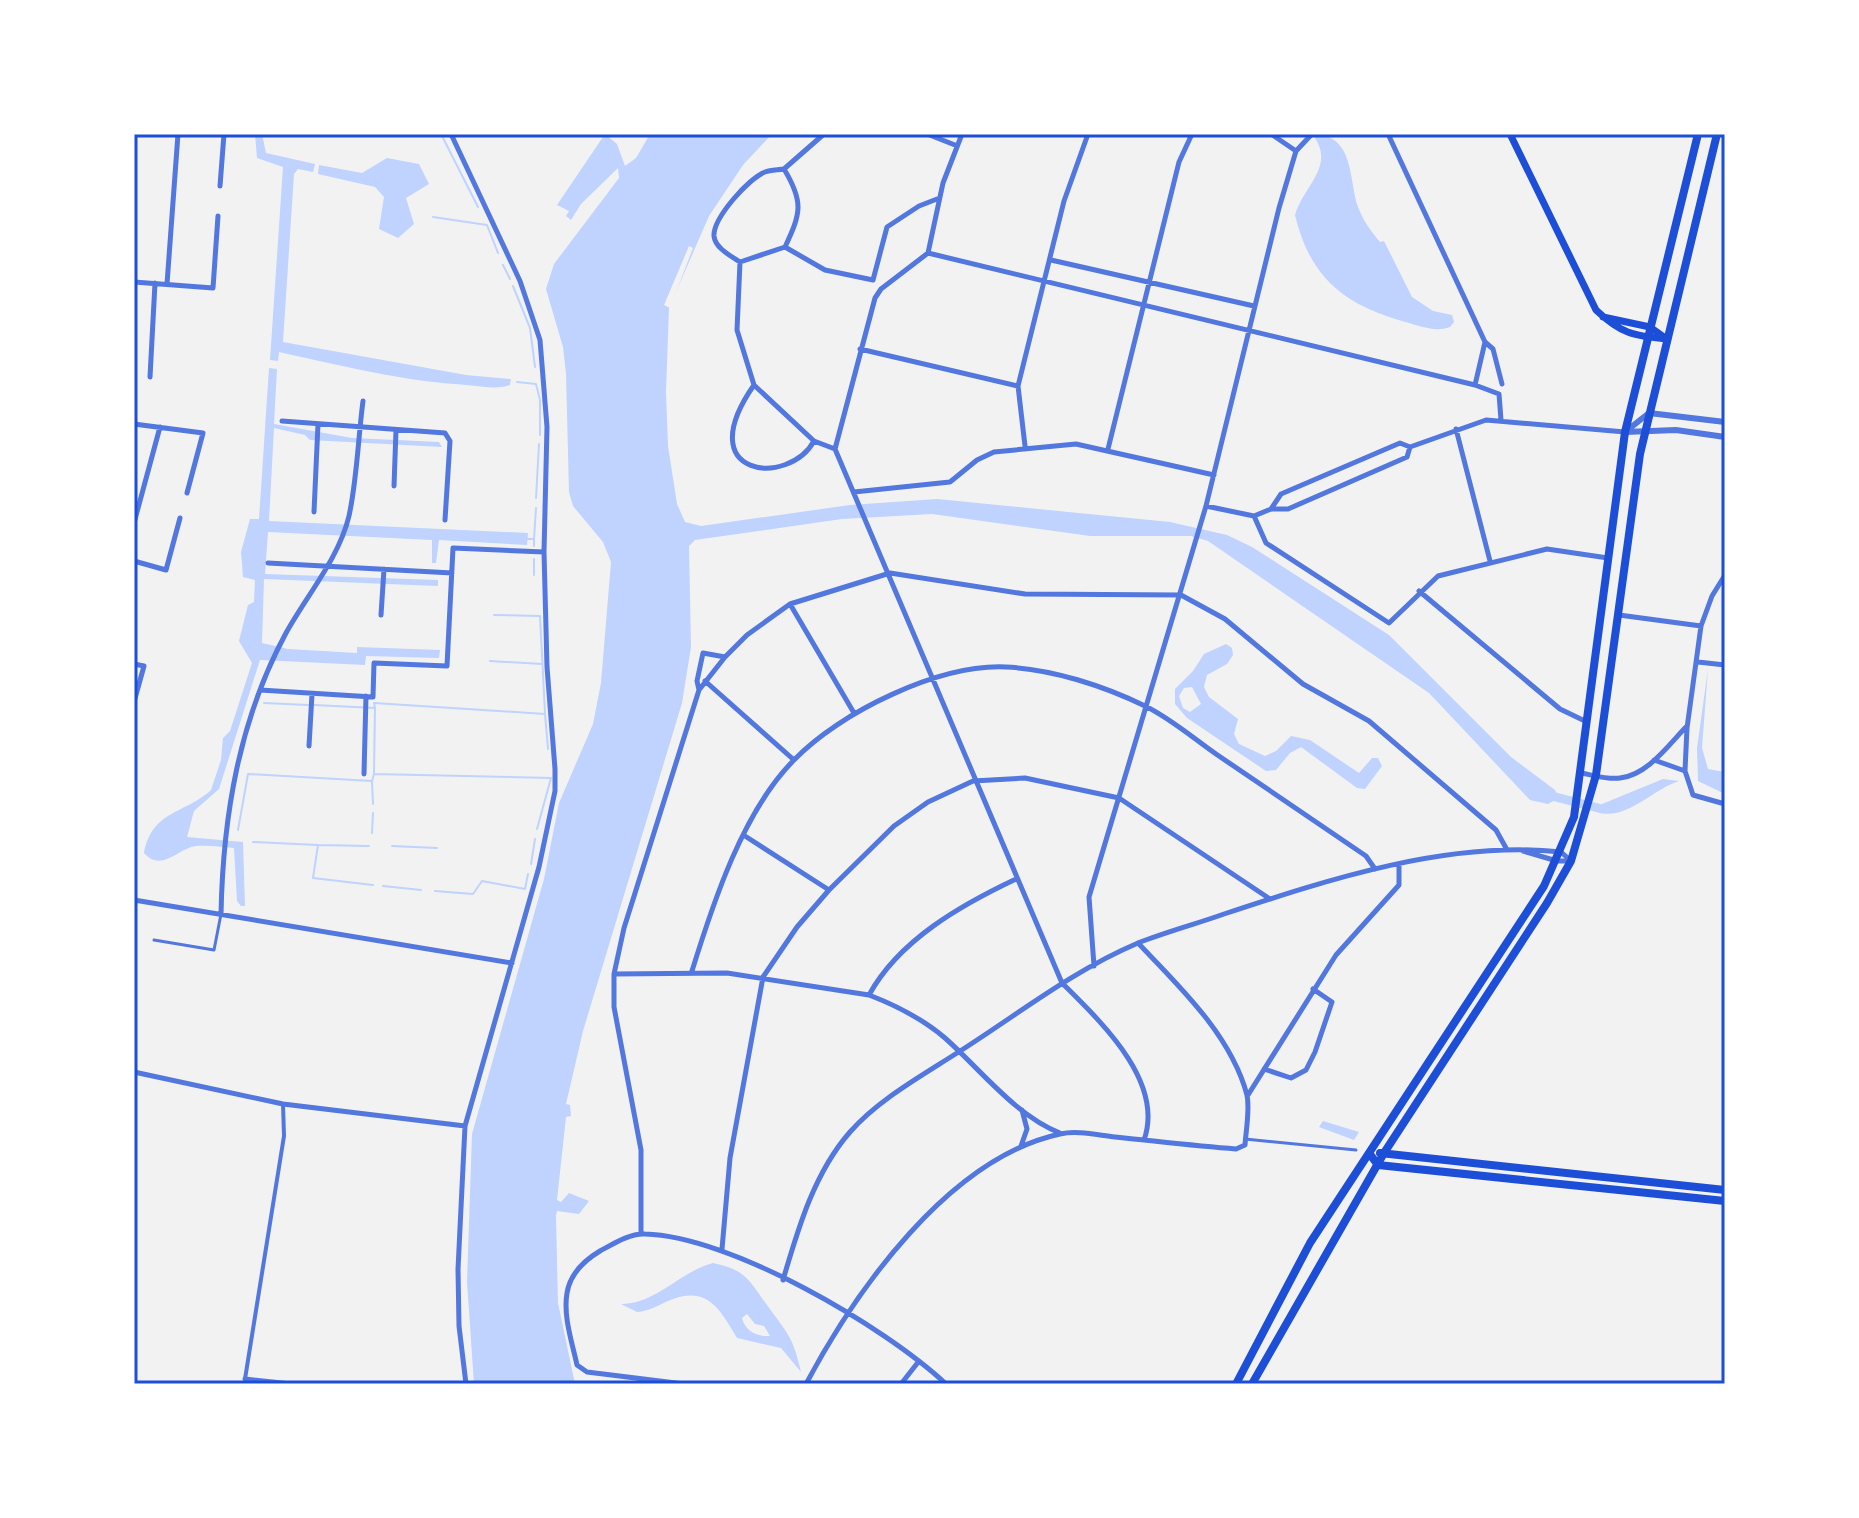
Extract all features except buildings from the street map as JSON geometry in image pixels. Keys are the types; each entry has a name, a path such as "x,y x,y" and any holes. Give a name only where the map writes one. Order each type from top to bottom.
{"main road":[{"path":"1510,134 1589,301 1621,331 1667,339"},
{"path":"1236,1384 1310,1243 1511,938 1561,852 1576,804 1581,773 1625,432 1698,134"},
{"path":"1252,1384 1384,1153 1547,903 1571,861 1596,775 1645,432 1717,134"},
{"path":"1603,317 1650,327 1667,339"},
{"path":"1369,1153 1725,1190"},
{"path":"1369,1153 1378,1165 1725,1201"}],"street":[{"path":"167,284 178,134"},
{"path":"220,186 224,134"},
{"path":"451,134 520,281 537,328 546,394 544,552 555,791 539,867 465,1126 458,1300 466,1384"},
{"path":"740,262 717,244 714,235 717,223 743,188 762,173 784,169 824,134"},
{"path":"927,134 955,145"},
{"path":"962,134 955,145 938,199 928,253 881,289 868,314 835,449 934,678 973,781 1062,983 1101,1022 1133,1068 1147,1100 1151,1120 1144,1140"},
{"path":"1025,446 1018,386 1064,201 1088,134"},
{"path":"1108,449 1179,162 1192,134"},
{"path":"1271,134 1296,151"},
{"path":"1388,134 1485,342 1493,349 1502,384"},
{"path":"1094,966 1089,897 1197,540 1254,306 1296,151 1311,135"},
{"path":"784,169 794,186 799,214 785,247"},
{"path":"873,280 887,227 919,206 938,199"},
{"path":"134,282 213,288 218,216"},
{"path":"740,262 785,247 825,270 873,280 881,289"},
{"path":"928,253 1475,385 1499,394 1501,420"},
{"path":"1051,260 1254,306"},
{"path":"740,262 737,330 754,385 814,441 835,449"},
{"path":"150,377 155,283"},
{"path":"1475,385 1485,342"},
{"path":"860,349 1018,386"},
{"path":"754,385 738,407 731,437 731,449 737,457 750,466 764,467 796,460 808,453 814,441"},
{"path":"220,916 222,850 236,765 268,670 340,542 349,516 363,401"},
{"path":"1625,432 1649,413 1725,422"},
{"path":"1271,509 1281,494 1400,443 1413,446 1486,420 1625,432 1676,430 1725,437"},
{"path":"282,421 318,427 445,433 450,441 445,520"},
{"path":"134,424 203,433 187,493"},
{"path":"134,523 160,427"},
{"path":"314,512 318,427"},
{"path":"1456,429 1490,561"},
{"path":"394,486 396,432"},
{"path":"854,492 950,482 977,460 994,452 1025,446 1076,444 1214,475"},
{"path":"1206,506 1254,516 1271,509 1288,509 1407,457 1413,446"},
{"path":"1254,516 1266,543 1389,623 1438,576 1547,549 1608,558"},
{"path":"134,561 166,570 180,518"},
{"path":"260,690 366,700 373,697 374,663 447,666 453,548 544,552"},
{"path":"268,563 452,573"},
{"path":"381,615 384,571"},
{"path":"699,690 747,635 790,604 890,573 1025,594 1181,595 1225,619 1303,684 1369,721 1496,830 1506,848"},
{"path":"1725,575 1712,596 1701,626 1687,725 1685,771 1693,795 1725,804"},
{"path":"1419,591 1560,709 1587,722"},
{"path":"790,604 854,713"},
{"path":"1619,615 1701,626"},
{"path":"641,1233 641,1150 614,1007 614,974 624,928 699,690 700,655 725,657"},
{"path":"1698,662 1725,665"},
{"path":"134,664 144,666 134,702"},
{"path":"692,971 706,925 745,836 769,792 794,760 854,713 934,678 1005,667 1077,679 1147,707 1366,856 1375,869"},
{"path":"705,681 794,760"},
{"path":"309,746 312,696"},
{"path":"364,774 366,700"},
{"path":"1581,773 1620,778 1654,760 1687,725"},
{"path":"1654,760 1685,771"},
{"path":"722,1249 735,1128 763,977 797,927 829,890 894,826 928,802 973,781 1025,778 1119,798 1270,899"},
{"path":"745,836 829,890"},
{"path":"783,1280 817,1184 840,1144 868,1114 1062,983 1138,943 1270,899 1375,869 1506,848 1561,852 1571,861"},
{"path":"1519,849 1557,861 1571,861"},
{"path":"1247,1096 1336,955 1399,885 1399,864"},
{"path":"869,995 882,971 916,940 971,901 1016,879"},
{"path":"134,900 512,963"},
{"path":"806,1384 845,1313 915,1227 970,1179 1021,1147 1062,1133 1236,1149 1245,1142 1247,1096 1218,1036 1187,994 1138,943"},
{"path":"614,974 692,971 763,977 869,995 892,1004 946,1039 957,1053 1022,1110 1062,1133"},
{"path":"1264,1069 1291,1078 1306,1070 1332,1002 1313,989"},
{"path":"134,1072 283,1104 465,1126"},
{"path":"283,1104 284,1136 245,1379 291,1384"},
{"path":"1021,1147 1027,1129 1022,1110"},
{"path":"684,1384 587,1372 577,1365 567,1316 570,1282 583,1263 597,1253 641,1233 722,1249 891,1339 946,1384"},
{"path":"901,1384 919,1361"}],"lane":[{"path":"154,940 214,950 220,916"},
{"path":"1245,1142 1356,1150"}],"water":[{"path":"255,134 262,134 266,153 315,164 313,172 298,169 294,174 283,342 466,375 511,379 510,385 488,387 419,380 279,352 278,361 270,360 283,167 257,158"},
{"path":"605,134 617,144 625,166 636,158 650,134 772,134 743,165 709,216 669,308 668,446 677,504 685,522 701,526 850,505 937,499 1170,522 1227,535 1252,547 1389,635 1511,757 1555,790 1559,798 1548,804 1530,800 1429,693 1208,541 1191,536 1090,536 932,514 842,519 695,540 689,546 691,647 682,703 583,1031 566,1104 570,1105 571,1116 566,1117 557,1200 561,1202 569,1193 589,1201 579,1214 557,1211 556,1216 558,1303 575,1384 474,1384 467,1282 472,1134 544,879 559,803 593,724 601,683 611,562 603,542 573,506 569,492 563,347 546,289 554,264 619,178 618,168 581,204 571,220 566,216 569,211 557,205"},
{"path":"1312,134 1335,141 1342,149 1361,215 1380,242 1384,241 1412,297 1433,311 1452,315 1454,322 1450,327 1426,328 1362,306 1332,285 1320,271 1301,237 1295,215 1320,165 1319,145"},
{"path":"387,158 419,164 429,184 406,198 414,224 398,238 379,229 384,197 375,187 318,174 319,165 362,173"},
{"path":"269,368 277,369 274,424 352,438 439,442 442,447 310,440 305,435 274,428 269,521 528,533 527,545 439,540 436,563 432,563 432,540 268,532 265,574 438,580 438,586 264,579 262,643 288,649 357,653 357,647 440,650 439,658 366,656 365,665 260,660 219,789 194,811 187,837 243,842 245,906 241,906 237,901 234,848 196,846 157,861 144,853 154,828 162,820 211,790 221,760 223,738 230,731 252,663 239,641 248,605 254,602 255,580 243,577 241,552 250,519 259,519"},
{"path":"1226,644 1232,648 1233,655 1227,664 1207,675 1204,687 1209,697 1238,719 1234,734 1239,744 1265,756 1276,751 1291,736 1310,740 1359,773 1372,758 1378,758 1382,766 1365,789 1357,788 1301,747 1290,753 1276,770 1266,771 1187,718 1175,704 1175,689 1204,654","holes":["1192,687 1201,704 1190,712 1183,708 1179,696 1184,688"]},
{"path":"1708,669 1702,748 1708,769 1725,772 1725,794 1698,781 1697,748"},
{"path":"1663,779 1679,781 1619,812 1599,812 1602,804"},
{"path":"1323,1121 1359,1132 1354,1140 1319,1127"},
{"path":"713,1263 733,1269 746,1278 788,1336 801,1372 781,1348 737,1338 725,1318 703,1298 682,1297 637,1312 621,1304 646,1299","holes":["747,1314 755,1324 764,1326 770,1336 752,1332 742,1318"]}],"pier":[{"path":"689,246 693,248 670,308 664,305"}],"waterway":[{"path":"441,134 478,207"},
{"path":"433,217 487,225 498,253"},
{"path":"503,265 510,279"},
{"path":"513,286 530,328 535,367"},
{"path":"517,382 536,384 540,400 540,435"},
{"path":"536,498 539,444"},
{"path":"534,539 536,508"},
{"path":"527,539 534,539 534,546"},
{"path":"534,559 534,575"},
{"path":"494,615 540,616 545,713"},
{"path":"490,661 542,664"},
{"path":"264,703 308,705"},
{"path":"375,708 374,703 545,714 548,749"},
{"path":"314,705 375,708 374,773"},
{"path":"238,830 248,774 372,781 374,774 551,778 537,829"},
{"path":"372,781 373,804"},
{"path":"1548,795 1602,809 1611,807"},
{"path":"372,833 373,813"},
{"path":"531,864 535,839"},
{"path":"253,842 318,845 313,878 373,885"},
{"path":"318,845 369,846"},
{"path":"392,846 437,848"},
{"path":"435,891 473,894 482,881 525,889 528,874"},
{"path":"383,886 421,890"}]}
